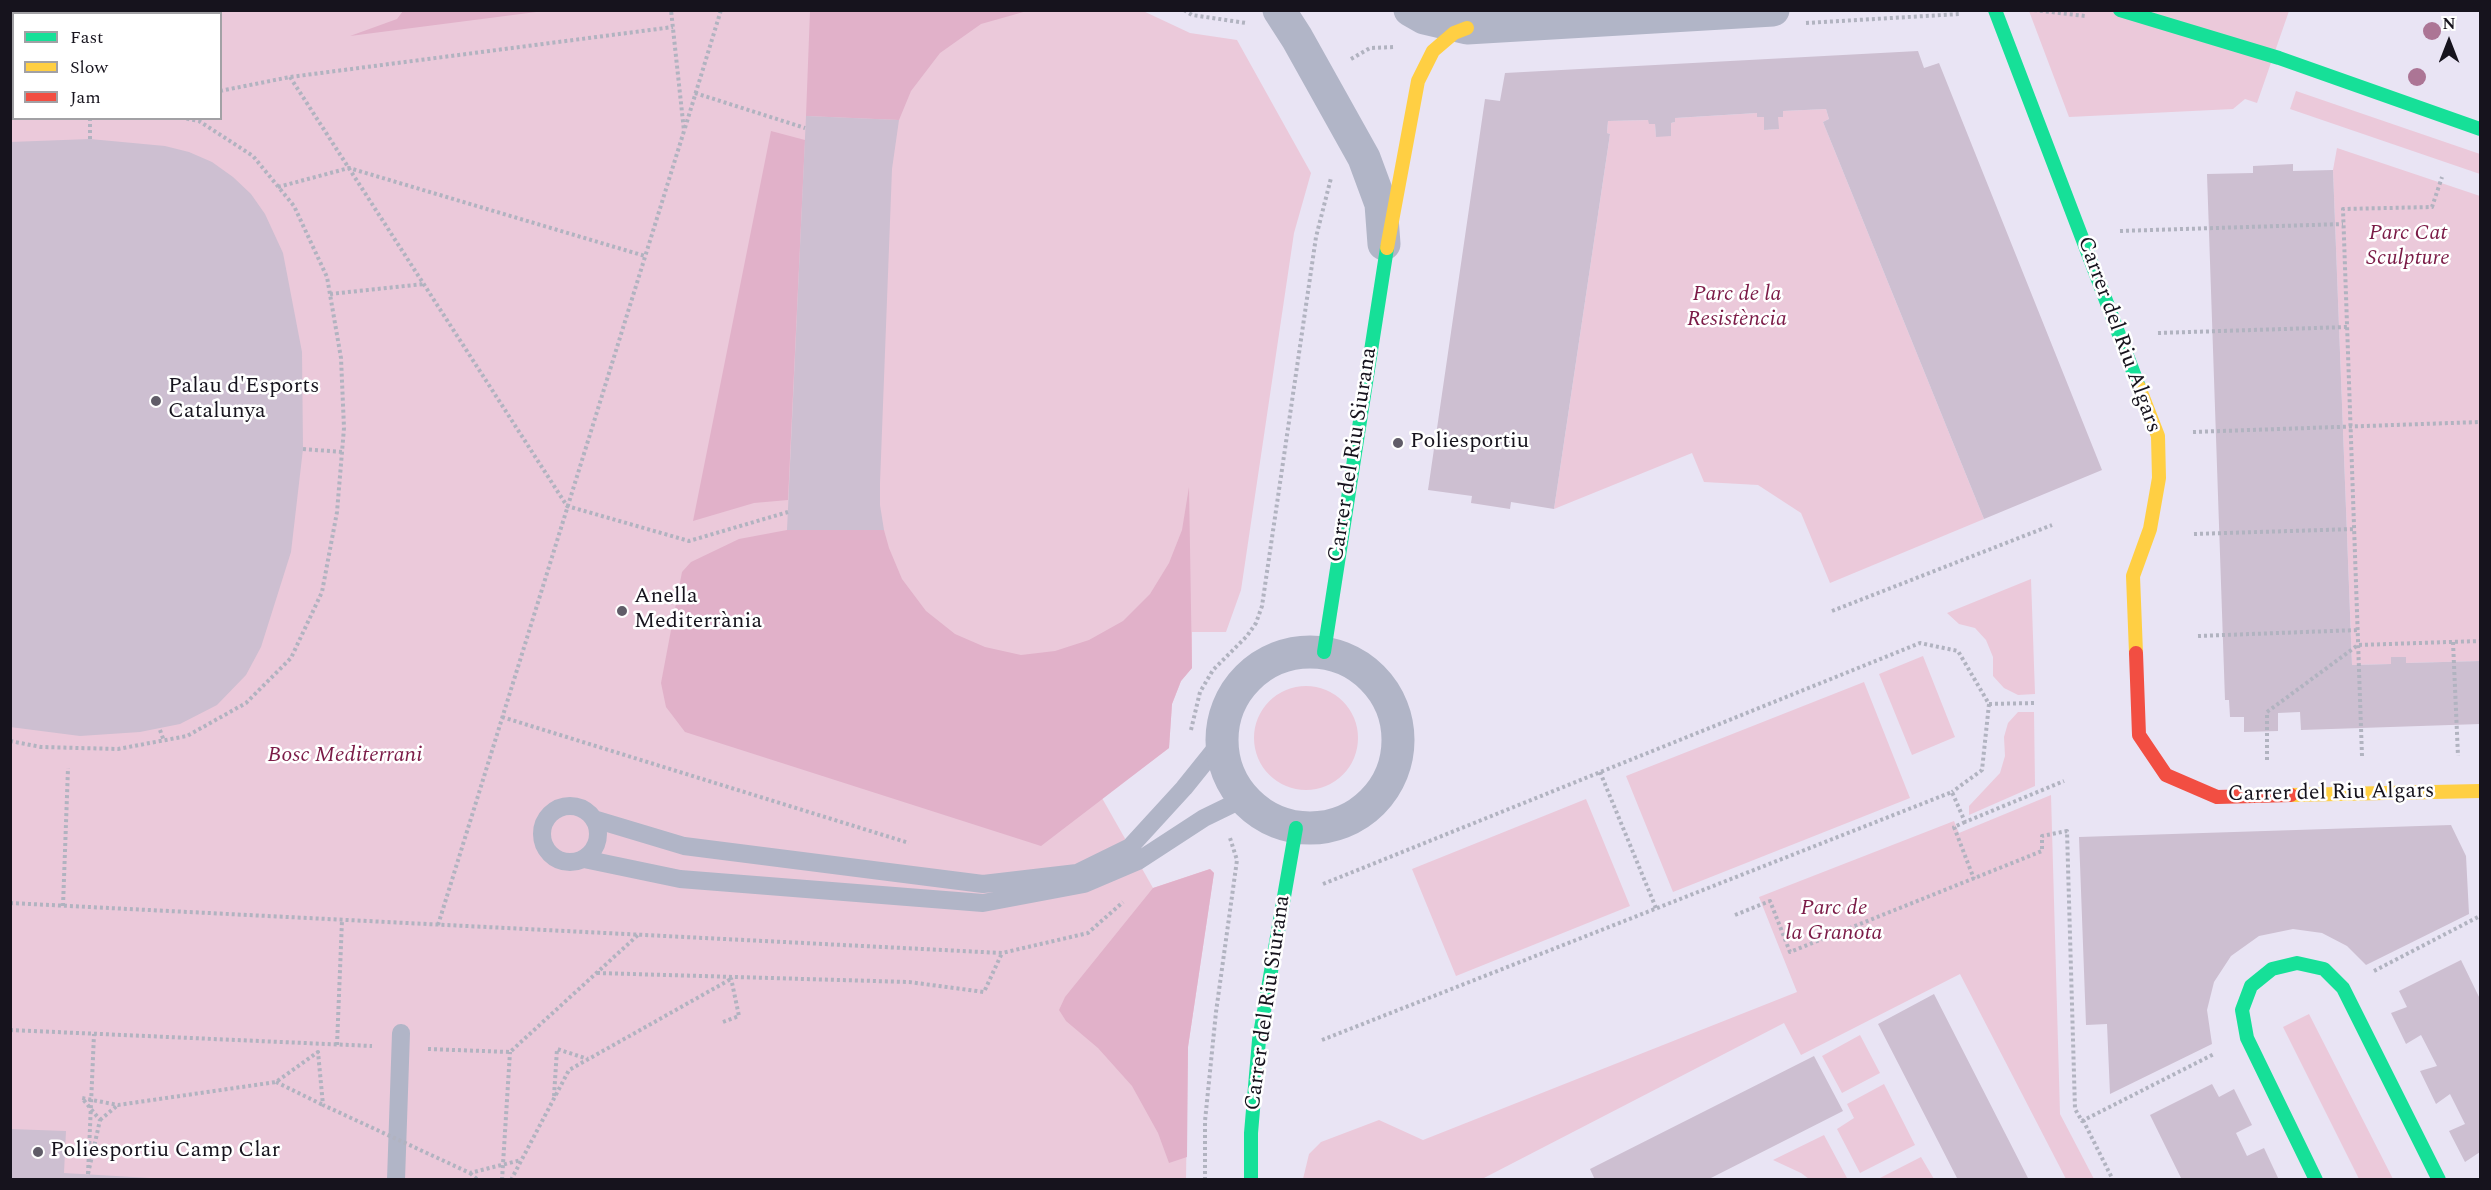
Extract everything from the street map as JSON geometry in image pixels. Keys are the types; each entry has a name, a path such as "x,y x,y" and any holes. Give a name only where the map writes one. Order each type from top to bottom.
{"street":[{"name":"Carrer del Riu Siurana","path":"1279,10 1293,24 1364,158 1381,204 1384,257"},
{"path":"1410,10 1424,18 1467,28 1773,10"},
{"name":"Carrer del Riu Algars","path":"1995,10 2158,436 2159,478 2150,529 2133,576 2139,735 2166,775 2217,797 2481,791"},
{"path":"2120,10 2305,67 2481,129"},
{"name":"Carrer del Riu Siurana","path":"1324,652 1384,257 1418,81 1433,51 1454,33 1467,28"},
{"path":"1324,652 1357,664 1373,677 1389,699 1398,726 1397,768 1373,803 1351,819 1325,828 1296,828 1229,805 1227,772 1221,742 1226,712 1240,684 1264,664 1292,653 1324,652"},
{"name":"Carrer del Riu Siurana","path":"1251,1179 1251,1132 1259,1040 1296,828"},
{"path":"2316,1179 2247,1038 2242,1010 2251,986 2258,980 2272,969 2297,963 2324,969 2343,987 2439,1179"}],"lane":[{"path":"594,819 684,846 983,884 1077,873 1130,847 1221,742"},
{"path":"584,859 680,879 983,903 1084,884 1138,861 1229,805"},
{"path":"570,806 588,812 594,819 598,837 596,846 584,859 576,862 557,860 544,846 542,828 552,812 570,806"},
{"path":"396,1179 401,1040"}],"path":[{"path":"671,10 684,131"},
{"path":"438,925 721,10"},
{"path":"1184,10 1192,15 1245,22 1251,26"},
{"path":"222,92 290,77 673,27"},
{"path":"1347,61 1370,48 1394,47"},
{"path":"290,77 567,506 689,541 788,512"},
{"path":"695,93 805,128"},
{"path":"90,120 90,139"},
{"path":"10,741 41,747 118,749 187,736 246,703 291,658 322,592 337,512 344,428 341,358 327,277 294,206 253,156 199,121 194,120"},
{"path":"278,187 349,168 645,256"},
{"path":"1194,775 1190,755 1191,734 1193,713 1200,692 1214,670 1247,636 1256,623 1262,606 1316,237 1331,177"},
{"path":"2362,766 2343,209 2432,207 2442,177"},
{"path":"2119,231 2343,224"},
{"path":"330,294 424,284"},
{"path":"2148,333 2347,327"},
{"path":"2187,432 2481,422"},
{"path":"303,449 342,452"},
{"path":"1832,611 2052,525"},
{"path":"2194,534 2354,528"},
{"path":"2198,636 2358,630"},
{"path":"2267,767 2267,712 2358,645 2481,641"},
{"path":"2453,642 2458,763"},
{"path":"1322,1040 1952,792 1982,770 1989,704 1958,651 1920,643 1323,884"},
{"path":"1989,704 2035,703"},
{"path":"502,717 911,843"},
{"path":"160,730 164,741"},
{"path":"63,906 68,768"},
{"path":"1600,772 1656,908"},
{"path":"1974,879 1954,827 2064,781"},
{"path":"1952,792 1965,822"},
{"path":"1205,1179 1205,1121 1216,1012 1237,860 1232,842 1229,805"},
{"path":"1735,915 1770,901 1790,952 2042,852 2042,836 2067,831 2075,1109 2113,1179"},
{"path":"1058,890 1116,908"},
{"path":"10,903 1002,953 1088,933 1124,901"},
{"path":"2364,976 2481,916"},
{"path":"337,1045 342,920"},
{"path":"502,1179 510,1052 638,935"},
{"path":"596,973 909,982 984,992 1002,953"},
{"path":"723,1022 739,1016 731,978"},
{"path":"510,1179 569,1070 731,978"},
{"path":"10,1030 337,1045 401,1040 510,1052"},
{"path":"94,1034 88,1174 100,1120 118,1106"},
{"path":"554,1099 557,1049 588,1059"},
{"path":"2083,1120 2223,1050"},
{"path":"100,1120 82,1098 118,1106 276,1082 318,1052 323,1106"},
{"path":"276,1082 323,1106 471,1173 478,1179"},
{"path":"471,1173 521,1160"}],"green space":[{"name":"Anella Mediterrània","path":"1141,10 1190,33 1237,40 1311,173 1294,233 1241,590 1226,632 1192,632 1192,668 1181,681 1172,704 1169,748 1102,798 1153,888 1210,869 1214,873 1188,1047 1186,1179 11,1179 10,11"},
{"path":"2029,11 2289,11 2257,103 2245,99 2233,109 2069,117"},
{"path":"2296,91 2480,154 2480,174 2290,109"},
{"name":"Parc de la Resistència","path":"1826,109 1829,119 1823,122 1984,519 1830,583 1801,513 1758,485 1704,482 1692,453 1554,509 1610,134 1607,133 1608,121 1648,120 1655,124 1656,136 1670,136 1671,123 1675,122 1675,118 1757,113 1757,117 1764,117 1764,130 1778,129 1778,117 1783,116 1783,111"},
{"name":"Parc Cat Sculpture","path":"2337,148 2480,196 2480,661 2406,663 2406,657 2392,657 2391,664 2352,665 2333,170"},
{"path":"2031,579 2035,694 2018,695 2004,688 1993,676 1993,657 1986,640 1975,628 1959,624 1947,613"},
{"path":"1923,656 1955,737 1912,755 1879,674"},
{"path":"1864,682 1910,798 1673,892 1626,776"},
{"path":"1306,686 1326,690 1343,701 1354,718 1358,738 1354,758 1343,775 1326,786 1306,790 1286,786 1269,775 1258,758 1254,738 1258,718 1269,701 1286,690"},
{"path":"2018,712 2034,712 2035,786 1969,815 1969,806 2000,773 2005,756 2004,737 2008,723"},
{"name":"Parc de la Granota","path":"2051,795 2060,1114 2094,1179 2066,1179 1960,974 1801,1055 1784,1023 1482,1179 1303,1179 1309,1154 1321,1142 1379,1120 1423,1140 1797,992 1759,897 1954,821 1959,833"},
{"path":"1586,799 1630,906 1456,976 1412,869"},
{"path":"2309,1014 2393,1179 2359,1179 2283,1027"},
{"path":"1860,1035 1880,1073 1842,1093 1822,1056"},
{"path":"1884,1084 1915,1145 1860,1173 1837,1129 1854,1118 1847,1104"},
{"path":"1824,1135 1847,1178 1809,1179 1773,1160"},
{"path":"1921,1157 1934,1179 1878,1179"}],"shaded area":[{"path":"810,10 1027,11 981,24 940,53 911,91 899,120 806,116"},
{"path":"403,11 544,11 350,36 397,19"},
{"path":"771,131 805,140 788,500 754,503 693,521"},
{"path":"1189,487 1192,668 1181,681 1172,704 1169,748 1041,846 685,732 666,707 661,683 682,572 691,562 739,539 787,530 884,530 902,579 926,611 955,634 985,647 1021,655 1055,651 1089,640 1123,621 1150,594 1169,563 1182,530"},
{"path":"1210,869 1214,873 1188,1047 1187,1157 1169,1163 1158,1133 1132,1086 1098,1048 1066,1021 1059,1010 1065,997 1153,888"}],"building":[{"path":"1918,51 1924,68 1939,63 2102,470 1984,519 1823,122 1829,119 1826,109 1783,111 1783,117 1778,117 1779,129 1764,130 1764,117 1757,117 1757,113 1675,118 1675,122 1671,123 1671,136 1656,137 1655,124 1649,124 1648,120 1608,121 1607,133 1610,134 1554,509 1511,502 1510,509 1471,503 1472,496 1428,490 1485,99 1500,101 1505,73"},
{"path":"806,116 899,120 892,169 880,483 880,505 884,530 787,530"},
{"name":"Palau d'Esports Catalunya","path":"90,139 165,146 189,152 212,162 233,177 251,194 265,214 283,253 302,352 303,449 291,552 261,647 246,675 217,705 180,724 140,732 80,736 10,727 10,142"},
{"path":"2293,164 2293,171 2333,170 2352,665 2391,664 2391,657 2406,657 2406,663 2480,661 2480,724 2301,730 2300,712 2278,713 2278,731 2244,732 2244,717 2230,717 2229,700 2225,700 2207,174 2253,173 2253,166"},
{"path":"2451,825 2466,856 2469,914 2366,965 2347,946 2322,933 2293,929 2259,936 2231,956 2214,982 2207,1010 2212,1044 2110,1094 2107,1024 2086,1025 2079,837"},
{"path":"2461,960 2480,999 2480,1152 2465,1162 2449,1131 2465,1124 2450,1094 2436,1104 2420,1071 2437,1066 2421,1035 2406,1044 2391,1013 2407,1007 2399,991"},
{"path":"1934,994 2029,1180 1958,1180 1878,1024"},
{"path":"1814,1056 1843,1111 1707,1180 1595,1180 1590,1169"},
{"path":"2212,1084 2219,1097 2234,1089 2252,1125 2236,1133 2247,1156 2264,1148 2279,1180 2182,1180 2150,1115"},
{"name":"Poliesportiu Camp Clar","path":"10,1129 66,1131 64,1173 150,1178 150,1180 10,1180"}],"traffic: fast":[{"path":"1995,10 2139,387"},
{"path":"2120,10 2279,58 2480,129"},
{"path":"1324,652 1387,248"},
{"path":"1251,1180 1251,1133 1259,1040 1296,828"},
{"path":"2316,1180 2247,1038 2242,1010 2251,986 2272,969 2297,963 2324,969 2343,988 2439,1180"}],"traffic: slow":[{"path":"1387,248 1418,81 1433,51 1454,33 1467,28"},
{"path":"2136,653 2133,576 2150,529 2159,478 2158,436 2139,387"},
{"path":"2291,795 2480,791"}],"traffic: jam":[{"path":"2136,653 2139,735 2166,775 2217,797 2291,795"}],"place":[{"name":"Palau d'Esports Catalunya","path":"156,401"},
{"name":"Poliesportiu","path":"1398,443"},
{"name":"Anella Mediterrània","path":"622,611"},
{"name":"Poliesportiu Camp Clar","path":"38,1152"}],"park label":[{"name":"Bosc Mediterrani","path":"345,757"}]}
